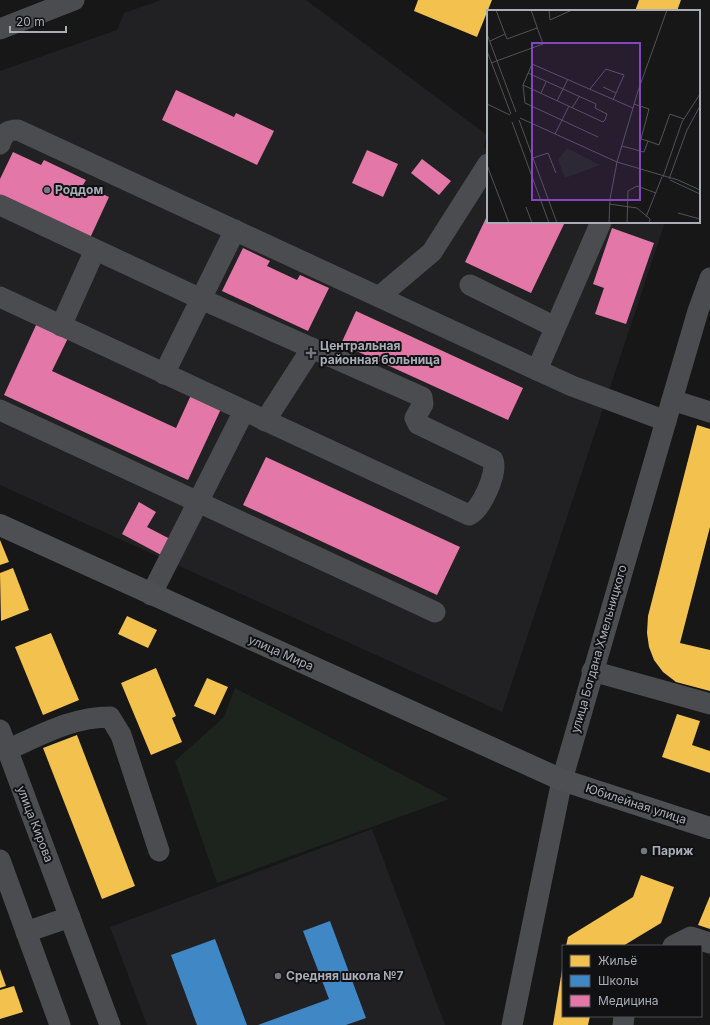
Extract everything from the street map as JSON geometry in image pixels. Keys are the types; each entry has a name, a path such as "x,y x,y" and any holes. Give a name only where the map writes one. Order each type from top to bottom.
{"main road":[{"name":"улица Мира","path":"0,525 151,595 562,780"},
{"name":"Юбилейная улица","path":"562,780 710,828"}],"street":[{"path":"0,29 74,0"},
{"path":"0,144 5,133 10,130 18,130 572,386 666,421"},
{"path":"380,296 432,252 487,166"},
{"path":"0,205 201,299 422,397 423,404 415,418 418,424 493,460 494,470 482,502 477,510 468,515 0,297"},
{"path":"537,370 601,223"},
{"path":"164,374 235,230"},
{"path":"62,326 96,250"},
{"name":"улица Богдана Хмельницкого","path":"512,1025 562,780 592,672 672,400 698,312 710,278"},
{"path":"470,285 555,327"},
{"path":"265,421 312,348"},
{"path":"672,400 710,412"},
{"path":"0,410 434,612"},
{"path":"151,595 244,411"},
{"path":"592,672 710,704"},
{"path":"7,750 75,721 110,717 121,735 159,851"},
{"name":"улица Кирова","path":"0,730 110,1025"},
{"path":"0,860 60,1025"},
{"path":"26,932 70,917"},
{"path":"675,945 691,936 710,943"}],"shaded area":[{"name":"Центральная районная больница","path":"161,0 306,0 487,135 484,147 487,148 487,223 665,223 502,712 0,485 0,71 117,30 124,13"},
{"path":"235,688 449,799 217,883 175,761 224,717"},
{"name":"Средняя школа №7","path":"372,829 445,1025 147,1025 110,927"}],"building: Жильё":[{"path":"418,0 492,0 477,37 414,11"},
{"path":"639,0 681,0 677,10 635,10"},
{"path":"697,425 710,429 710,527 680,643 710,650 710,691 676,682 663,672 654,660 649,647 647,633 648,616"},
{"path":"0,540 9,562 0,565"},
{"path":"13,568 29,610 1,621 0,573"},
{"path":"127,616 157,630 148,648 118,634"},
{"path":"51,633 79,700 43,715 15,647"},
{"path":"156,668 176,716 172,718 182,742 151,755 121,683"},
{"path":"207,678 228,687 215,715 194,706"},
{"path":"677,714 700,721 692,745 710,751 710,773 662,757"},
{"path":"77,735 135,886 102,899 43,748"},
{"path":"641,875 674,887 661,923 625,945 566,945 568,937 633,897"},
{"path":"710,896 710,929 698,925"},
{"path":"0,969 6,986 0,988"},
{"path":"562,970 562,1017 590,1017 588,1025 553,1025"},
{"path":"14,986 23,1012 0,1019 0,990"}],"building: Школы":[{"path":"330,921 366,1018 346,1025 258,1025 329,999 303,931"},
{"path":"215,939 247,1025 197,1025 171,955"}],"building: Медицина":[{"path":"176,90 234,117 236,113 274,131 257,165 162,120"},
{"path":"367,150 398,164 383,197 352,183"},
{"name":"Роддом","path":"13,152 41,165 44,160 86,180 83,185 109,197 90,238 0,195 0,179"},
{"path":"422,159 451,181 439,195 411,173"},
{"path":"487,216 487,223 565,223 531,293 465,262"},
{"path":"612,228 654,243 626,324 595,314 604,288 593,284"},
{"path":"243,248 270,261 267,266 297,280 300,275 329,288 308,331 222,291"},
{"path":"356,311 523,388 508,420 341,344"},
{"path":"37,323 68,338 52,371 176,428 191,395 221,409 188,480 4,395"},
{"path":"266,457 460,547 437,595 243,505"},
{"path":"139,502 156,512 147,527 172,540 163,556 122,534"}],"place":[{"name":"Роддом","path":"47,190"},
{"name":"Центральная районная больница","path":"311,353"},
{"name":"Париж","path":"644,851"},
{"name":"Средняя школа №7","path":"278,976"}]}
